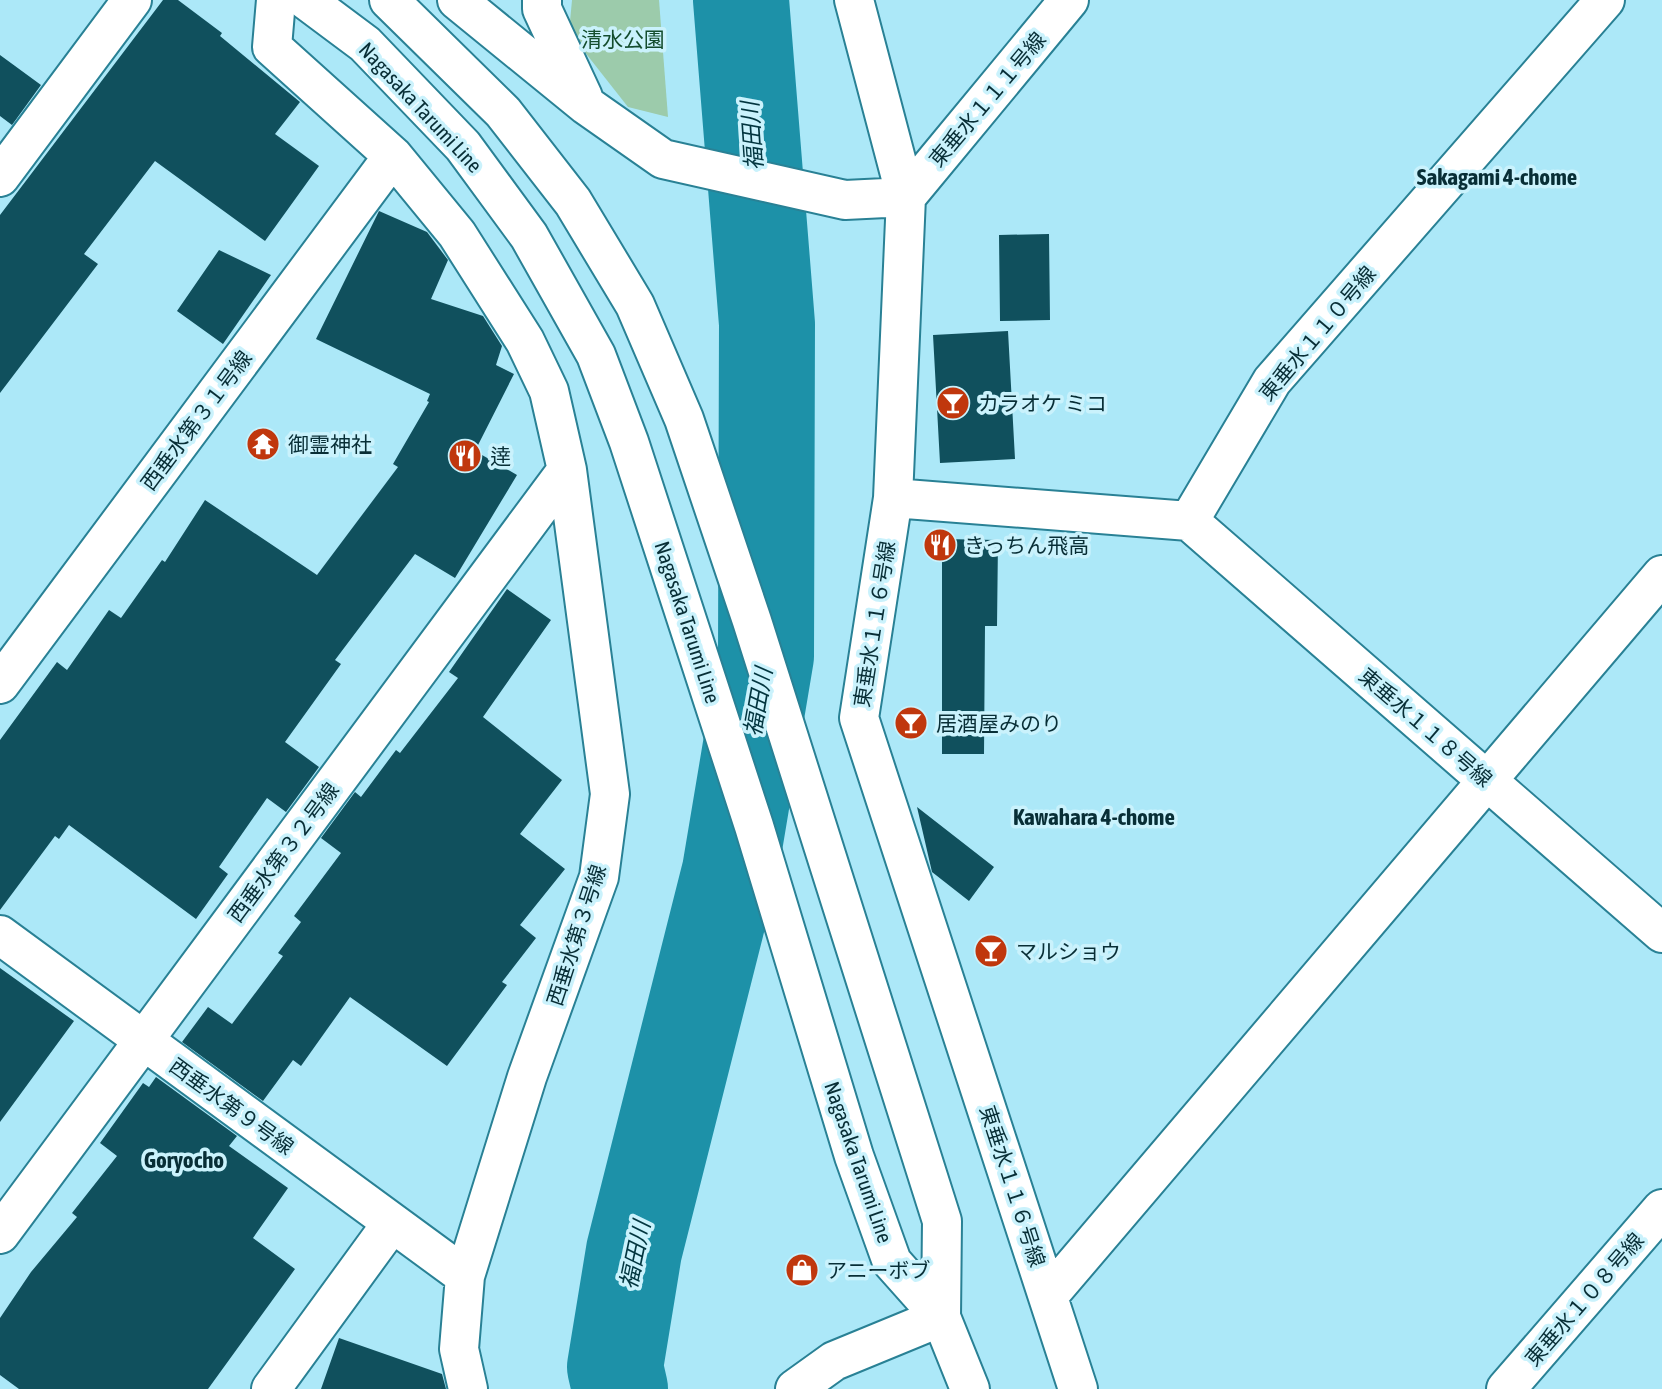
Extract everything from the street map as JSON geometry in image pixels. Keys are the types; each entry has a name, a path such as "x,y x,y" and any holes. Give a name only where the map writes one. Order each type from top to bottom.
{"street":[{"path":"0,177 132,0"},
{"name":"西垂水第３号線","path":"276,0 272,47 393,156 457,234 525,341 549,391 567,470 610,794 599,877 527,1077 465,1276 459,1349 468,1389"},
{"name":"Nagasaka Tarumi Line","path":"306,0 365,44 463,146 529,236 596,355 629,443 789,941 854,1156 892,1262 941,1317 970,1389"},
{"name":"Nagasaka Tarumi Line","path":"389,0 503,111 573,202 635,304 684,419 752,621 942,1221 941,1317"},
{"path":"457,0 586,105 663,159 845,200 905,197"},
{"path":"542,0 542,9 586,105"},
{"name":"東垂水１１６号線","path":"854,0 905,197 893,498 859,718 1049,1295 1077,1389"},
{"name":"東垂水１１１号線","path":"905,197 1069,0"},
{"name":"東垂水１１０号線","path":"1189,521 1272,381 1605,0"},
{"name":"西垂水第３１号線","path":"0,684 393,156"},
{"name":"西垂水第３２号線","path":"0,1234 567,470"},
{"path":"893,498 1189,521"},
{"name":"東垂水１１８号線","path":"1189,521 1662,933"},
{"path":"1049,1295 1662,575"},
{"name":"西垂水第９号線","path":"0,935 465,1276"},
{"name":"東垂水１０８号線","path":"1506,1389 1662,1209"},
{"path":"271,1389 392,1223"},
{"path":"795,1389 834,1362 941,1317"}],"green space":[{"name":"清水公園","path":"572,0 659,0 668,117 628,107 569,32"}],"building":[{"path":"163,0 178,0 222,33 220,36 300,102 275,134 319,166 265,241 155,161 84,254 98,264 0,393 0,215"},
{"path":"0,55 41,85 12,125 0,116"},
{"path":"379,211 427,232 448,260 431,299 483,316 502,346 496,365 514,374 475,451 517,475 455,578 415,554 335,660 341,664 285,742 319,767 286,812 267,798 219,867 228,874 196,919 69,825 59,839 55,836 0,910 0,740 57,662 67,670 109,610 121,618 162,560 165,562 205,500 317,575 398,467 393,464 429,402 427,401 430,394 316,339"},
{"path":"1049,234 1050,320 1000,321 999,235"},
{"path":"219,250 271,275 223,344 177,311"},
{"path":"1008,331 1015,459 940,463 933,335"},
{"path":"942,539 998,540 997,626 985,626 984,754 942,754"},
{"path":"507,589 551,620 483,717 562,780 520,834 565,869 520,925 536,938 502,982 507,985 447,1066 350,997 301,1066 293,1060 263,1101 182,1042 208,1007 232,1024 283,956 278,953 301,922 294,916 341,853 321,838 355,792 361,797 396,750 400,753 458,678 449,672"},
{"path":"917,807 994,867 969,901 932,872"},
{"path":"0,968 74,1021 0,1122"},
{"path":"156,1077 237,1136 229,1146 288,1188 253,1238 295,1269 208,1389 19,1389 0,1375 0,1318 31,1272 77,1217 72,1213 117,1156 100,1143 143,1083 149,1087"},
{"path":"339,1338 442,1374 446,1389 321,1389"}],"waterway":[{"name":"福田川","path":"620,1389 615,1367 634,1251 730,871 766,656 767,324 741,0"}],"place":[{"name":"カラオケ ミコ","path":"953,403"},
{"name":"御霊神社","path":"263,444"},
{"name":"逹","path":"465,456"},
{"name":"きっちん飛高","path":"940,545"},
{"name":"居酒屋みのり","path":"911,723"},
{"name":"マルショウ","path":"991,951"},
{"name":"アニーボブ","path":"802,1270"}],"district":[{"name":"Sakagami 4-chome","path":"1497,177"},
{"name":"Kawahara 4-chome","path":"1094,817"},
{"name":"Goryocho","path":"184,1160"}]}
